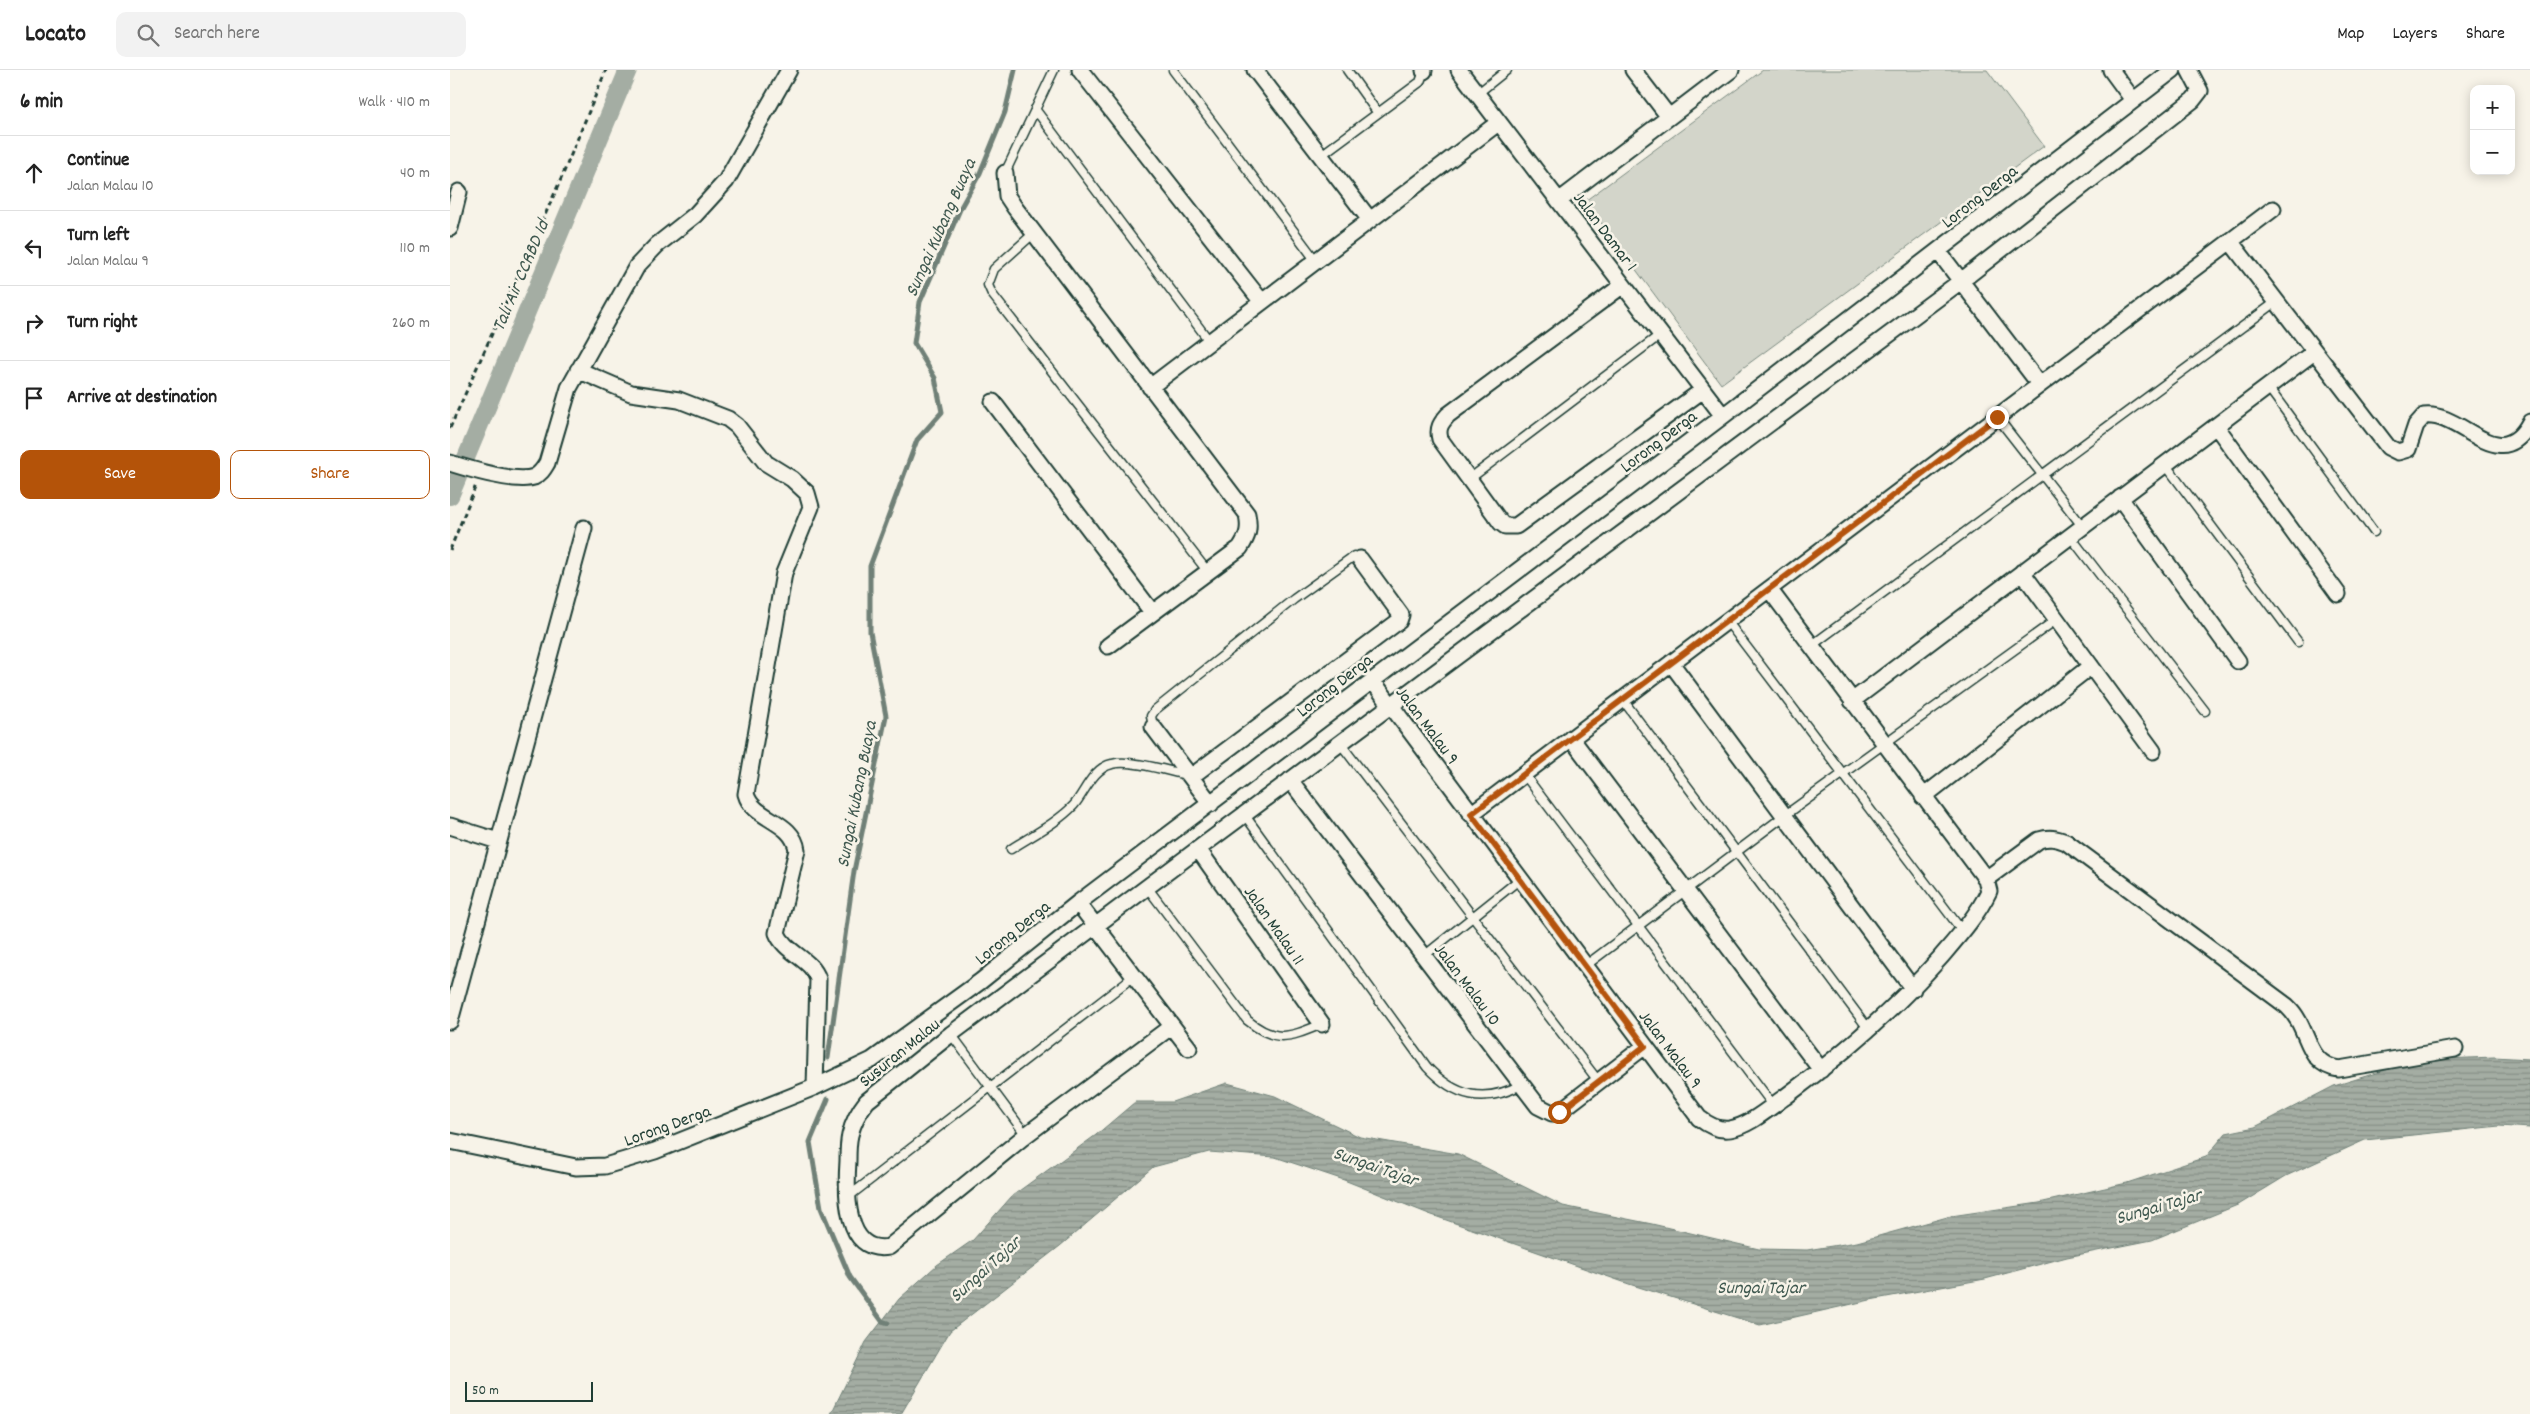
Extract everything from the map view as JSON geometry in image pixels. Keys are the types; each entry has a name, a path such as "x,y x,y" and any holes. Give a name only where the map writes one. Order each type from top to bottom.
{"street":[{"path":"450,463 478,472 526,478 535,477 542,472 547,463 569,388 637,266 657,245 695,215 726,181 788,70"},
{"path":"1080,70 1262,302"},
{"path":"1256,70 1370,220"},
{"name":"Jalan Damar 1","path":"1459,70 1723,416"},
{"path":"1633,70 1669,117"},
{"path":"1560,200 1669,117 1715,75 1731,70"},
{"path":"2111,70 2133,100"},
{"name":"Lorong Derga","path":"450,1141 568,1166 604,1166 655,1151 815,1087 872,1060 905,1038 981,981 1078,903 1723,416 2173,70"},
{"name":"Susuran Malau","path":"1026,1135 889,1247 879,1248 870,1246 856,1232 846,1198 849,1136 859,1111 867,1101 951,1034 1244,814 1961,281 2193,100 2200,91 2189,70"},
{"path":"1150,387 1498,123"},
{"path":"1005,173 1007,196 1033,234 1247,514 1250,526 1247,537 1240,548 1108,646"},
{"path":"450,228 459,192"},
{"path":"1471,814 2273,209"},
{"path":"2230,241 2388,447 2398,452 2408,449 2416,425 2424,416 2438,417 2486,441 2496,444 2512,443 2520,439 2530,422"},
{"path":"1938,251 2040,385"},
{"path":"1623,285 1448,415 1441,423 1438,431 1440,439 1468,480 1500,522 1506,526 1516,526 1703,390"},
{"path":"1852,700 2314,352"},
{"path":"578,370 631,393 680,400 728,419 737,426 766,463 803,488 809,501 808,516 784,573 746,794 749,802 784,827 796,843 797,850 777,933 782,943 813,969 818,979 815,1087"},
{"path":"993,402 1152,612"},
{"path":"2216,426 2338,594"},
{"path":"2120,498 2238,661"},
{"path":"450,1021 584,528"},
{"path":"1192,776 1400,621 1401,615 1360,559"},
{"path":"2022,572 2153,751"},
{"path":"1769,589 1986,879 2039,840 2048,838 2066,842 2287,1006 2301,1023 2314,1056 2327,1067 2339,1069 2455,1049"},
{"path":"1670,663 1913,989"},
{"path":"1923,797 2091,666"},
{"name":"Jalan Malau 9","path":"1372,680 1699,1118 1709,1126 1721,1130 1741,1126 1773,1105 1821,1070 1870,1030 1913,989 1963,932 1989,891 1986,879"},
{"path":"1153,727 1192,776 1211,804"},
{"path":"1571,738 1821,1070"},
{"name":"Jalan Malau 10","path":"1290,780 1538,1106 1552,1113 1559,1112 1645,1046"},
{"path":"450,826 498,841"},
{"name":"Jalan Malau 11","path":"1198,849 1322,1024"},
{"path":"1078,903 1189,1048"},
{"path":"1026,1135 1172,1026"}],"lane":[{"path":"1005,173 1054,70"},
{"path":"1173,70 1316,261"},
{"path":"1347,70 1377,112"},
{"path":"1320,156 1420,82 1424,70"},
{"path":"1477,94 1507,70"},
{"path":"1035,109 1210,342"},
{"path":"1033,234 994,269 988,285 992,294 1208,572"},
{"path":"1811,646 2276,302"},
{"path":"1468,480 1660,335"},
{"path":"2268,387 2374,532"},
{"path":"1997,417 2043,476 2076,531 2205,711"},
{"path":"2165,464 2298,642"},
{"path":"1153,727 1151,716 1155,710 1294,599 1354,556 1360,559"},
{"path":"1584,966 1784,816 2056,619"},
{"path":"1727,621 1963,932"},
{"path":"1623,700 1870,1030"},
{"path":"1340,743 1599,1082"},
{"path":"1011,849 1066,812 1094,776 1109,764 1130,764 1192,776"},
{"path":"1524,774 1773,1105"},
{"path":"1244,814 1427,1067 1438,1079 1449,1087 1481,1097 1502,1095 1522,1085"},
{"path":"1424,956 1520,879"},
{"path":"1147,887 1247,1020 1256,1028 1276,1037 1286,1037 1322,1024"},
{"path":"846,1198 1134,976"},
{"path":"951,1034 1026,1135"}],"path":[{"path":"450,428 561,179 606,70"},
{"path":"450,550 478,472"}],"shaded area":[{"path":"1763,70 1987,70 2044,146 1721,384 1585,201"}],"water":[{"name":"Sungai Tajar","path":"2494,1057 2530,1059 2530,1128 2499,1126 2365,1140 2286,1176 2240,1204 2152,1240 2067,1257 1985,1279 1870,1300 1760,1325 1629,1284 1429,1214 1344,1180 1275,1157 1209,1152 1153,1167 1060,1246 950,1331 901,1414 831,1414 866,1342 899,1299 937,1265 973,1240 1012,1196 1096,1135 1135,1102 1172,1102 1227,1083 1275,1096 1360,1137 1458,1154 1563,1206 1759,1249 1807,1250 1857,1242 1951,1216 2039,1203 2127,1183 2206,1157 2226,1133 2255,1127 2334,1086 2418,1060"}],"waterway":[{"name":"Tali Air CCRBD 1d","path":"450,496 628,70"},
{"name":"Sungai Kubang Buaya","path":"828,1058 854,871 886,716 870,632 870,566 917,440 942,412 935,378 914,343 920,302 961,207 980,173 1005,112 1015,70"},
{"name":"Sungai Kubang Buaya","path":"828,1099 810,1142 821,1208 850,1277 882,1321 888,1323"}],"route":[{"path":"1559,1112 1645,1046 1471,814 1997,417"}]}
